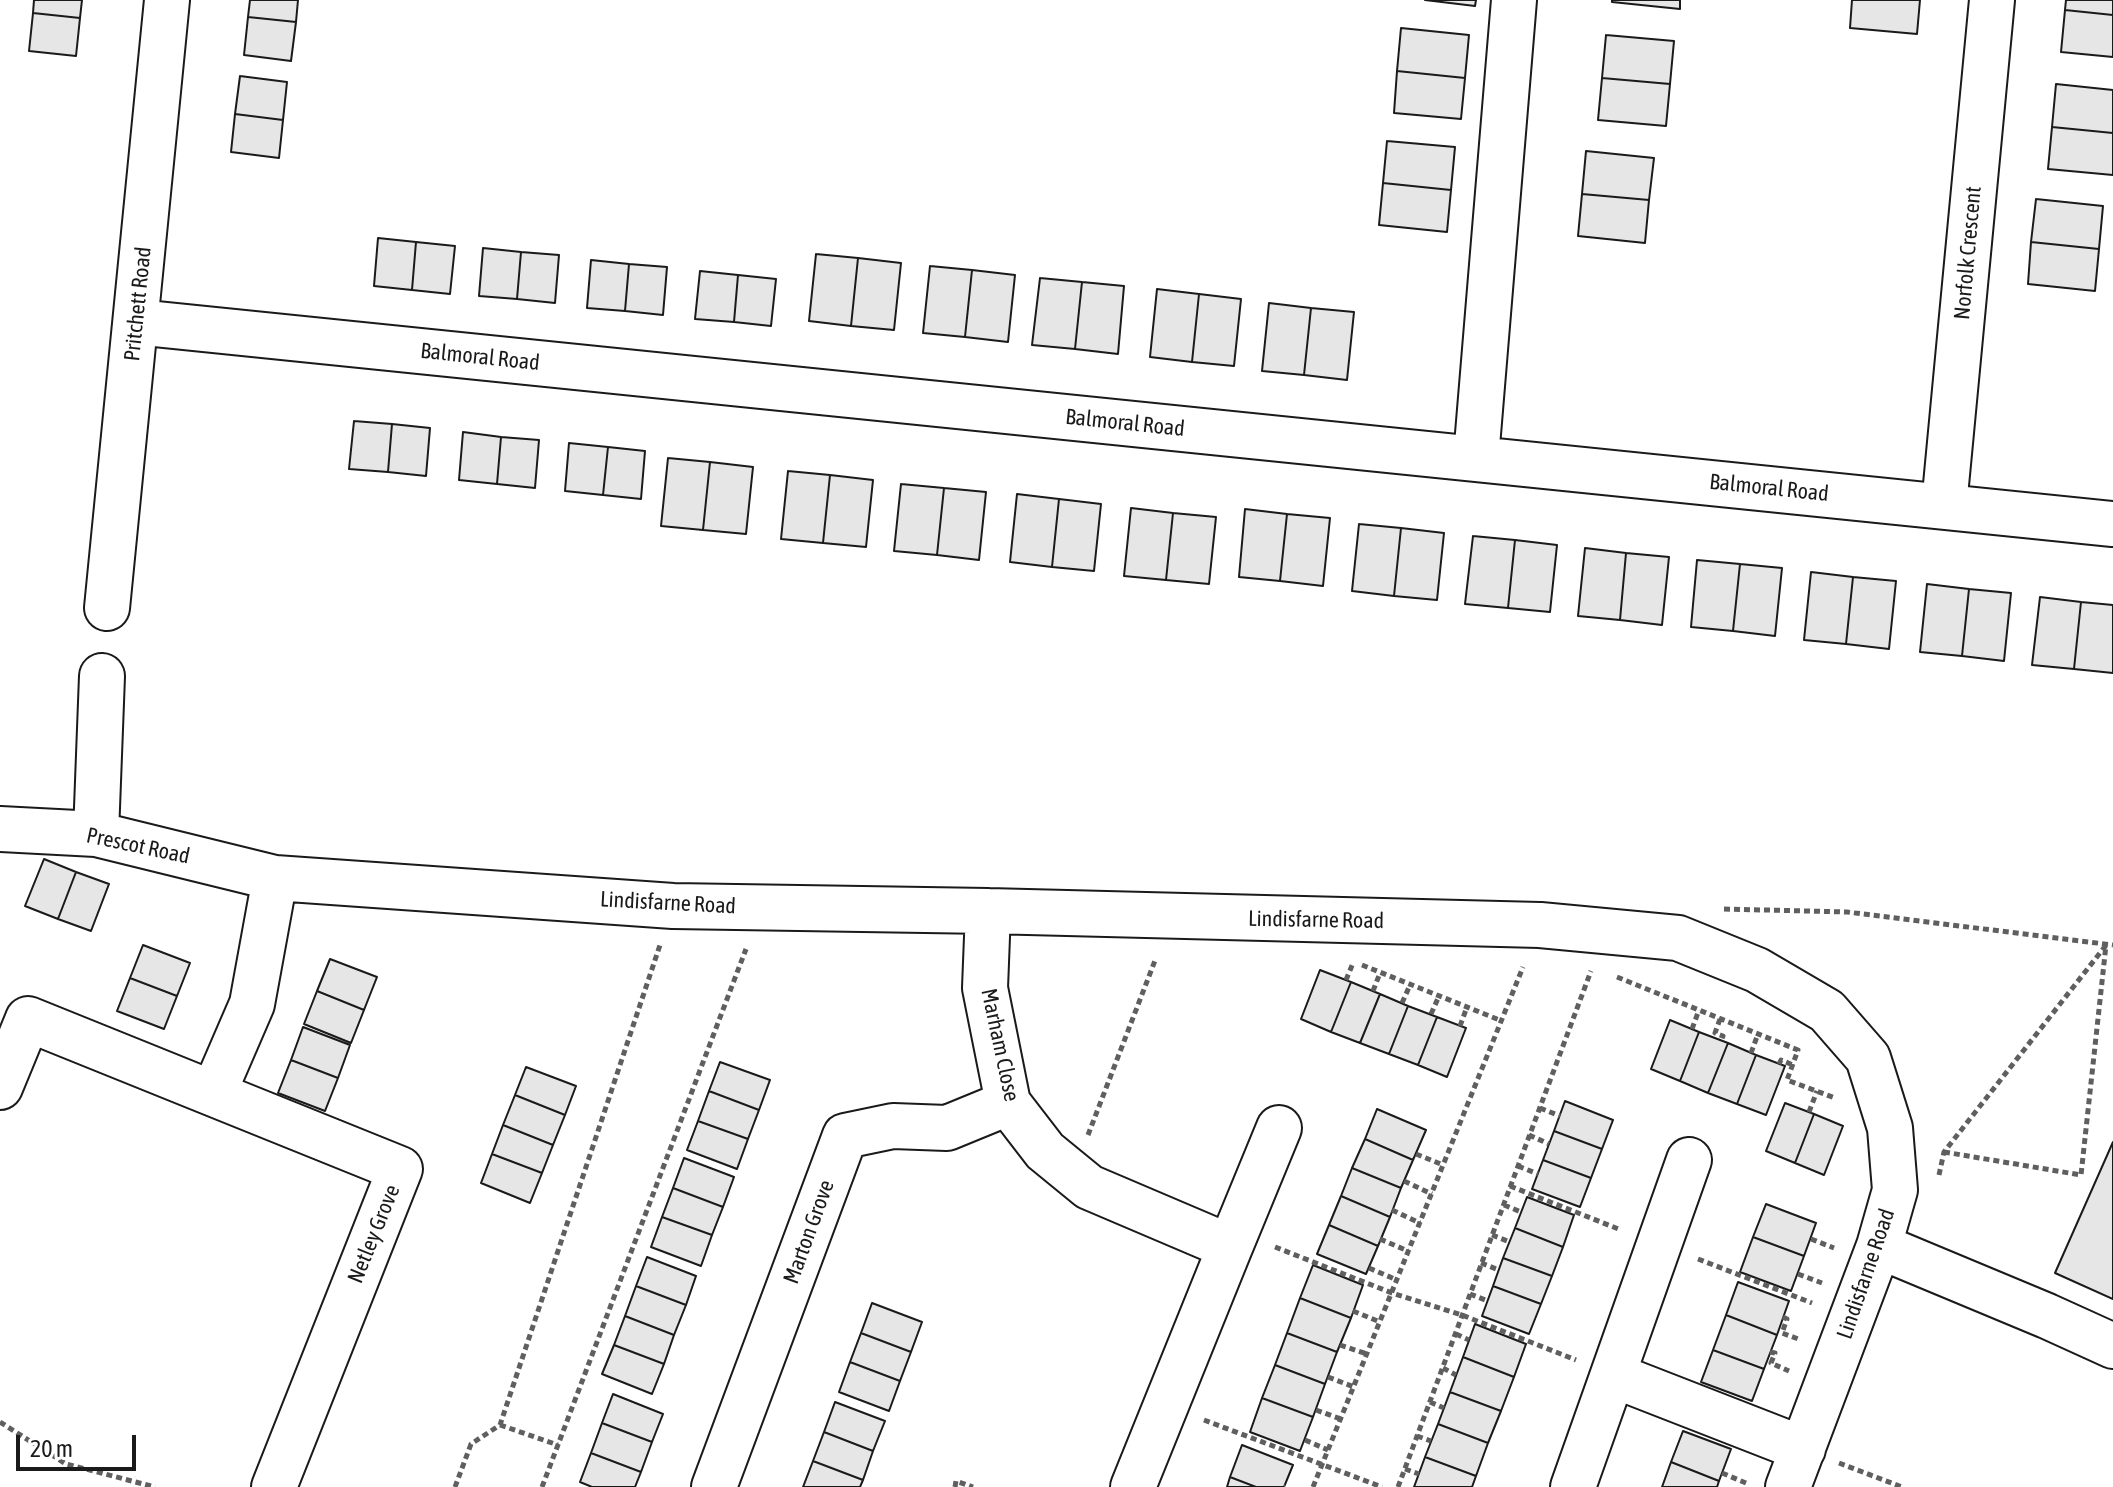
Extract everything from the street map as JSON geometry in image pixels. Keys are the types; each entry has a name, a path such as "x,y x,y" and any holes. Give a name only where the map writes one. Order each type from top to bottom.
{"street":[{"name":"Pritchett Road","path":"107,608 167,0"},
{"path":"1476,458 1514,0"},
{"name":"Norfolk Crescent","path":"1944,506 1992,0"},
{"name":"Balmoral Road","path":"136,322 2113,524"},
{"path":"96,834 102,676"},
{"name":"Prescot Road","path":"0,829 96,834 275,878"},
{"path":"214,1092 252,1004 275,878"},
{"name":"Lindisfarne Road","path":"275,878 673,906 1540,925 1678,938 1757,970 1827,1011 1868,1058 1890,1128 1895,1190 1859,1241 1780,1469"},
{"name":"Marham Close","path":"988,911 985,988 1008,1103 1045,1151 1089,1187 1233,1239"},
{"name":"Netley Grove","path":"0,1087 28,1019 400,1169 274,1487"},
{"name":"Marton Grove","path":"714,1487 845,1136 893,1126 947,1128 1008,1103"},
{"path":"1133,1487 1279,1128"},
{"path":"1573,1487 1689,1160"},
{"path":"1859,1241 2047,1316 2113,1346"},
{"path":"1613,1375 1780,1469"}],"path":[{"path":"455,1487 471,1444 500,1425 673,906"},
{"path":"542,1487 762,907"},
{"path":"1678,938 1719,908 1847,912 2110,944"},
{"path":"1313,1487 1540,925"},
{"path":"1937,1183 1944,1152 2110,944"},
{"path":"1944,1152 2081,1175 2110,944"},
{"path":"1062,1165 1083,1149 1160,949"},
{"path":"1342,958 1502,1021"},
{"path":"1346,980 1353,962"},
{"path":"1398,1487 1592,967"},
{"path":"1605,972 1798,1050 1787,1080 1856,1107 1880,1098"},
{"path":"1373,991 1380,973"},
{"path":"1402,1003 1410,985"},
{"path":"1431,1014 1439,996"},
{"path":"1460,1026 1467,1007"},
{"path":"1692,1029 1699,1010"},
{"path":"1720,1019 1715,1033 1723,1036 1721,1041"},
{"path":"1751,1053 1758,1034"},
{"path":"1779,1064 1781,1060 1793,1065"},
{"path":"1809,1112 1817,1091"},
{"path":"1540,1108 1560,1116"},
{"path":"1529,1135 1549,1144"},
{"path":"1416,1154 1443,1165"},
{"path":"1518,1166 1538,1174"},
{"path":"1404,1181 1432,1195"},
{"path":"1504,1205 1521,1212"},
{"path":"1392,1210 1420,1223"},
{"path":"1492,1235 1510,1242"},
{"path":"1233,1239 1462,1315 1613,1375"},
{"path":"1380,1239 1408,1251"},
{"path":"1811,1239 1834,1248 1859,1241"},
{"path":"1830,1260 1834,1248"},
{"path":"1481,1263 1499,1270"},
{"path":"1369,1268 1397,1280"},
{"path":"1810,1316 1826,1271"},
{"path":"1798,1274 1822,1283"},
{"path":"1470,1294 1488,1301"},
{"path":"1353,1311 1380,1322"},
{"path":"1783,1317 1787,1319 1782,1333 1801,1340"},
{"path":"1797,1350 1805,1328"},
{"path":"1455,1334 1469,1340"},
{"path":"1340,1345 1367,1354"},
{"path":"1770,1352 1775,1353 1771,1363 1790,1371"},
{"path":"1780,1469 1793,1361"},
{"path":"1442,1368 1456,1375"},
{"path":"1328,1377 1354,1387"},
{"path":"1430,1402 1444,1408"},
{"path":"1166,1405 1382,1487"},
{"path":"1316,1410 1341,1419"},
{"path":"0,1422 66,1464 155,1487"},
{"path":"500,1425 558,1445"},
{"path":"1417,1436 1431,1441"},
{"path":"1305,1440 1328,1450"},
{"path":"1722,1473 1837,1463 1902,1487"},
{"path":"1405,1469 1419,1474"},
{"path":"955,1487 956,1481 973,1487"}],"building":[{"path":"34,0 82,0 80,18 33,13"},
{"path":"250,0 298,0 296,22 248,17"},
{"path":"1425,0 1476,0 1475,6"},
{"path":"1680,0 1680,9 1612,2"},
{"path":"1852,0 1920,0 1917,34 1850,28"},
{"path":"2066,0 2113,0 2113,15 2065,10"},
{"path":"2065,10 2113,15 2113,57 2061,52"},
{"path":"33,13 80,18 76,56 29,51"},
{"path":"248,17 296,22 291,61 244,55"},
{"path":"1401,28 1469,35 1465,78 1397,71"},
{"path":"1606,35 1674,41 1670,84 1602,78"},
{"path":"1397,71 1465,78 1461,119 1394,113"},
{"path":"240,76 287,82 283,120 235,114"},
{"path":"1602,78 1670,84 1666,126 1598,120"},
{"path":"2056,84 2113,90 2113,133 2052,127"},
{"path":"235,114 283,120 279,158 231,152"},
{"path":"2052,127 2113,133 2113,175 2048,169"},
{"path":"1387,141 1455,147 1451,190 1383,183"},
{"path":"1586,151 1654,158 1649,200 1582,194"},
{"path":"1383,183 1451,190 1447,232 1379,225"},
{"path":"1582,194 1649,200 1645,243 1578,236"},
{"path":"2036,199 2103,206 2099,249 2031,242"},
{"path":"378,238 416,242 412,290 374,286"},
{"path":"416,242 455,246 450,294 412,290"},
{"path":"2031,242 2099,249 2095,291 2028,284"},
{"path":"483,248 521,252 517,299 479,296"},
{"path":"521,252 559,255 555,303 517,299"},
{"path":"816,254 858,258 851,326 809,321"},
{"path":"858,258 901,263 894,330 851,326"},
{"path":"591,260 629,264 625,311 587,308"},
{"path":"629,264 667,267 663,315 625,311"},
{"path":"930,266 972,270 965,337 923,333"},
{"path":"972,270 1015,275 1008,342 965,337"},
{"path":"700,271 738,275 734,322 695,319"},
{"path":"738,275 776,279 771,326 734,322"},
{"path":"1040,278 1082,282 1075,349 1032,345"},
{"path":"1082,282 1124,286 1118,354 1075,349"},
{"path":"1157,289 1199,294 1192,362 1150,357"},
{"path":"1199,294 1241,299 1234,366 1192,362"},
{"path":"1269,303 1311,308 1304,375 1262,371"},
{"path":"1311,308 1354,312 1347,380 1304,375"},
{"path":"354,421 392,424 388,472 349,469"},
{"path":"392,424 430,428 426,476 388,472"},
{"path":"463,432 501,437 497,484 459,480"},
{"path":"501,437 539,440 535,488 497,484"},
{"path":"569,443 608,447 603,495 565,491"},
{"path":"608,447 645,451 641,499 603,495"},
{"path":"668,458 710,462 703,530 661,526"},
{"path":"710,462 753,467 746,534 703,530"},
{"path":"788,471 830,475 823,543 781,539"},
{"path":"830,475 873,480 866,547 823,543"},
{"path":"901,484 944,488 937,555 894,551"},
{"path":"944,488 986,492 979,560 937,555"},
{"path":"1017,494 1059,499 1052,567 1010,562"},
{"path":"1059,499 1101,504 1094,571 1052,567"},
{"path":"1131,508 1173,513 1166,580 1124,576"},
{"path":"1245,509 1287,514 1280,581 1239,577"},
{"path":"1173,513 1216,517 1209,584 1166,580"},
{"path":"1287,514 1330,518 1323,586 1280,581"},
{"path":"1359,524 1401,528 1394,596 1352,591"},
{"path":"1401,528 1444,533 1437,600 1394,596"},
{"path":"1473,536 1515,540 1508,608 1465,604"},
{"path":"1515,540 1557,545 1550,612 1508,608"},
{"path":"1585,548 1626,553 1620,620 1578,616"},
{"path":"1626,553 1669,557 1662,625 1620,620"},
{"path":"1697,560 1740,564 1733,631 1691,627"},
{"path":"1740,564 1782,568 1775,636 1733,631"},
{"path":"1811,572 1853,577 1846,644 1804,640"},
{"path":"1853,577 1896,581 1889,649 1846,644"},
{"path":"1927,584 1969,589 1962,656 1920,652"},
{"path":"1969,589 2011,593 2004,661 1962,656"},
{"path":"2040,597 2081,602 2074,669 2032,665"},
{"path":"2081,602 2113,605 2113,673 2074,669"},
{"path":"44,859 76,872 58,919 25,906"},
{"path":"76,872 109,884 91,931 58,919"},
{"path":"143,945 190,963 177,996 130,978"},
{"path":"330,959 377,977 364,1010 317,991"},
{"path":"1320,970 1351,982 1331,1032 1301,1019"},
{"path":"130,978 177,996 164,1029 117,1011"},
{"path":"1351,982 1380,994 1360,1043 1331,1032"},
{"path":"317,991 364,1010 351,1043 304,1024"},
{"path":"1380,994 1408,1006 1389,1054 1360,1043"},
{"path":"1408,1006 1437,1017 1418,1065 1389,1054"},
{"path":"1437,1017 1466,1028 1447,1077 1418,1065"},
{"path":"1670,1020 1699,1032 1680,1081 1651,1069"},
{"path":"303,1027 350,1045 338,1078 291,1060"},
{"path":"1699,1032 1728,1043 1708,1093 1680,1081"},
{"path":"1728,1043 1756,1055 1737,1104 1708,1093"},
{"path":"1756,1055 1785,1066 1766,1115 1737,1104"},
{"path":"291,1060 338,1078 325,1111 278,1093"},
{"path":"720,1062 770,1080 759,1110 709,1091"},
{"path":"526,1067 576,1086 565,1115 515,1095"},
{"path":"709,1091 759,1110 748,1139 698,1121"},
{"path":"515,1095 565,1115 553,1145 503,1125"},
{"path":"1565,1101 1613,1120 1602,1149 1554,1131"},
{"path":"1785,1103 1814,1114 1795,1163 1766,1151"},
{"path":"1377,1109 1426,1130 1413,1160 1365,1139"},
{"path":"1814,1114 1843,1126 1824,1175 1795,1163"},
{"path":"698,1121 748,1139 737,1169 687,1150"},
{"path":"503,1125 553,1145 542,1173 492,1154"},
{"path":"1554,1131 1602,1149 1591,1178 1543,1160"},
{"path":"1365,1139 1413,1160 1401,1188 1352,1168"},
{"path":"2113,1142 2113,1299 2055,1273"},
{"path":"492,1154 542,1173 530,1203 481,1183"},
{"path":"684,1158 734,1177 723,1207 673,1188"},
{"path":"1543,1160 1591,1178 1580,1207 1532,1189"},
{"path":"1352,1168 1401,1188 1390,1217 1341,1196"},
{"path":"673,1188 723,1207 712,1235 662,1217"},
{"path":"1341,1196 1390,1217 1378,1246 1329,1225"},
{"path":"1527,1197 1574,1215 1563,1247 1515,1228"},
{"path":"1766,1204 1816,1223 1804,1256 1753,1237"},
{"path":"662,1217 712,1235 701,1266 651,1247"},
{"path":"1329,1225 1378,1246 1366,1274 1317,1254"},
{"path":"1515,1228 1563,1247 1552,1276 1503,1258"},
{"path":"1753,1237 1804,1256 1791,1291 1740,1272"},
{"path":"647,1257 696,1276 686,1305 636,1286"},
{"path":"1503,1258 1552,1276 1541,1304 1493,1286"},
{"path":"1313,1265 1363,1285 1351,1318 1300,1298"},
{"path":"1738,1282 1789,1301 1777,1335 1726,1315"},
{"path":"636,1286 686,1305 674,1335 625,1316"},
{"path":"1493,1286 1541,1304 1529,1334 1482,1316"},
{"path":"1300,1298 1351,1318 1337,1352 1287,1333"},
{"path":"872,1303 922,1322 911,1352 861,1333"},
{"path":"1726,1315 1777,1335 1764,1369 1713,1350"},
{"path":"625,1316 674,1335 664,1364 614,1345"},
{"path":"1475,1324 1526,1344 1514,1377 1463,1357"},
{"path":"861,1333 911,1352 900,1381 850,1362"},
{"path":"1287,1333 1337,1352 1325,1384 1275,1365"},
{"path":"614,1345 664,1364 652,1394 602,1374"},
{"path":"1713,1350 1764,1369 1752,1401 1701,1382"},
{"path":"1463,1357 1514,1377 1501,1411 1450,1392"},
{"path":"850,1362 900,1381 889,1411 839,1392"},
{"path":"1275,1365 1325,1384 1313,1417 1262,1398"},
{"path":"1450,1392 1501,1411 1488,1443 1438,1424"},
{"path":"613,1394 663,1414 652,1442 602,1423"},
{"path":"1262,1398 1313,1417 1300,1451 1250,1432"},
{"path":"835,1402 885,1421 873,1451 824,1432"},
{"path":"602,1423 652,1442 641,1472 591,1453"},
{"path":"1438,1424 1488,1443 1476,1476 1425,1457"},
{"path":"1683,1431 1731,1449 1719,1481 1671,1462"},
{"path":"824,1432 873,1451 863,1480 813,1461"},
{"path":"1242,1445 1293,1465 1284,1487 1256,1487 1230,1477"},
{"path":"591,1453 641,1472 635,1487 592,1487 580,1482"},
{"path":"1425,1457 1476,1476 1472,1487 1414,1487"},
{"path":"813,1461 863,1480 860,1487 803,1487"},
{"path":"1671,1462 1719,1481 1717,1487 1662,1487"},
{"path":"1230,1477 1256,1487 1227,1487"}]}
